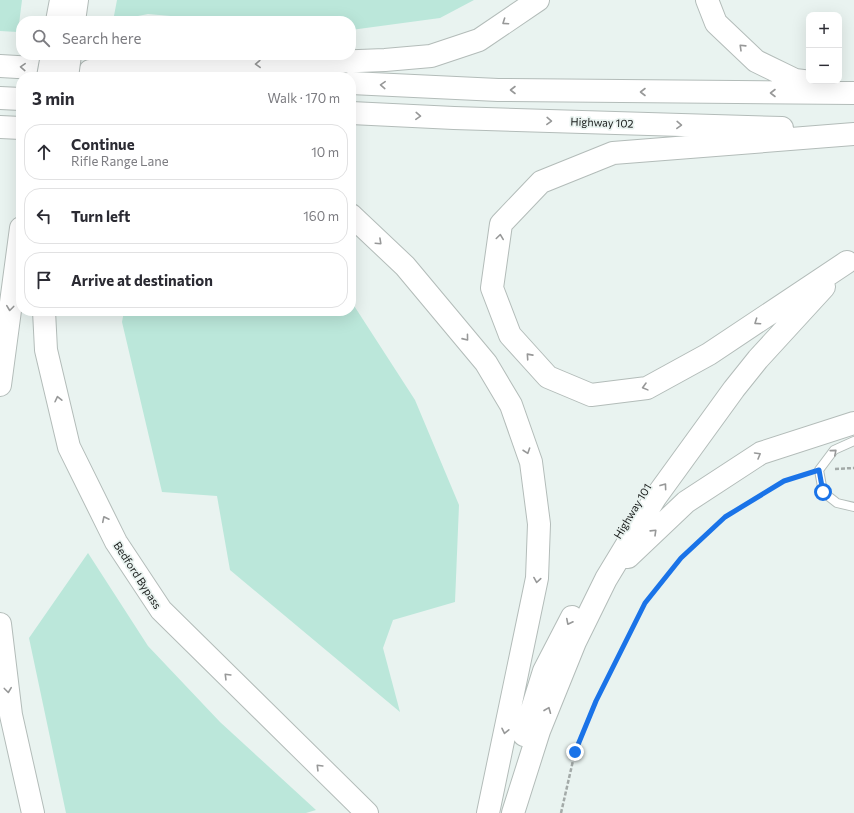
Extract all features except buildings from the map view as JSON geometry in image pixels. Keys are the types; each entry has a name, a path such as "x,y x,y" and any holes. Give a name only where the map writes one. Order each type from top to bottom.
{"highway":[{"path":"58,16 61,0"},
{"path":"75,16 77,0"},
{"path":"90,71 385,60 431,56 479,40 538,0"},
{"path":"707,0 716,23 756,61 795,80 854,89"},
{"path":"49,72 51,60"},
{"path":"68,72 69,60"},
{"path":"0,66 111,72"},
{"path":"356,83 498,90 854,93"},
{"path":"0,98 16,99"},
{"name":"Highway 102","path":"356,113 454,118 854,130"},
{"path":"0,127 16,128"},
{"path":"851,258 709,354 647,388 592,395 548,377 510,335 492,288 501,224 541,182 613,153 854,134"},
{"path":"356,220 405,266 486,363 511,405 531,462 539,524 538,578 488,813"},
{"name":"Highway 101","path":"513,813 539,731 575,642 606,579 655,498 758,359 851,258"},
{"name":"Highway 101","path":"503,813 526,724 544,672 592,576 649,482 730,377 779,323 851,258"},
{"path":"0,385 16,265"},
{"name":"Bedford Bypass","path":"44,316 46,350 69,447 116,542 161,610 367,813"},
{"path":"606,579 686,502 761,453 854,423"},
{"path":"0,624 11,715 26,813"},
{"path":"11,715 33,813"}],"lane":[{"path":"854,441 834,450 819,470 823,492 837,503 854,507"}],"path":[{"path":"561,813 575,752 596,701 645,603 681,558 725,517 784,481 819,470 854,468"}],"green space":[{"path":"0,0 22,0 20,16 16,16 16,32 0,31"},
{"path":"117,0 474,0 440,18 356,29 356,16 171,16 148,14 138,16 114,16"},
{"path":"356,309 415,400 459,505 455,602 393,620 383,648 400,712 230,570 217,496 162,492 122,322 123,316 356,316"},
{"path":"88,553 148,646 220,722 316,810 306,813 66,813 29,638"}],"route":[{"path":"575,752 596,701 645,603 681,558 725,517 784,481 819,470 823,492"}]}
